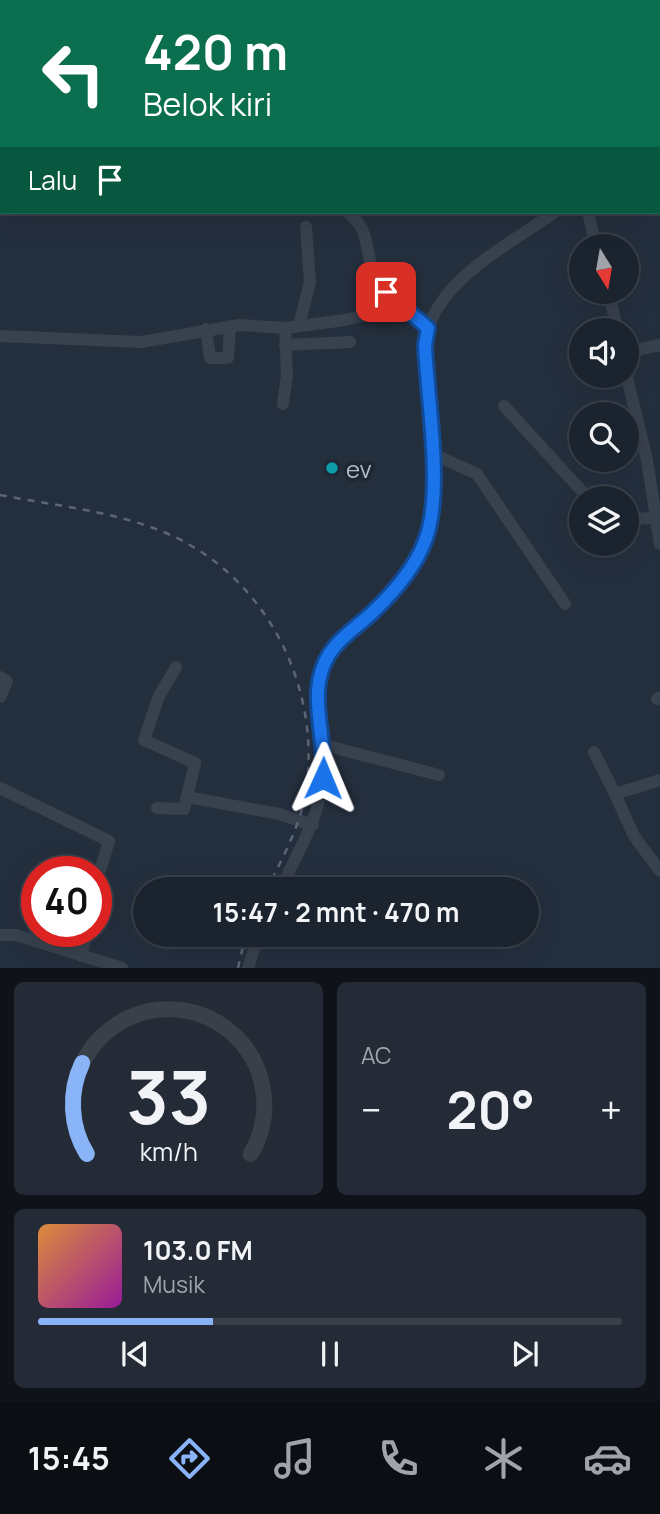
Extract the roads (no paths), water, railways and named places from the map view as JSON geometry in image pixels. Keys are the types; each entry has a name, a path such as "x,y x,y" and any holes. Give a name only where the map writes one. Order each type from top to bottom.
{"street":[{"path":"350,214 357,220 368,242 376,280 428,328"},
{"path":"287,877 325,801 319,682 326,656 339,639 385,600 417,556 430,521 433,454 425,345 435,309 451,288 552,214"},
{"path":"588,214 593,234"},
{"path":"283,404 285,345 310,282 306,227"},
{"path":"0,336 141,342 230,326 292,327 345,320 385,310 397,301"},
{"path":"206,329 210,358 228,358 230,326"},
{"path":"285,345 349,342"},
{"path":"639,349 660,345"},
{"path":"630,388 648,460 660,544"},
{"path":"504,406 577,486"},
{"path":"433,454 477,474 565,604"},
{"path":"639,519 656,518"},
{"path":"158,808 183,810 194,761 144,739 159,696 176,667"},
{"path":"0,677 7,681 0,697"},
{"path":"324,745 439,775"},
{"path":"594,752 634,836 660,871"},
{"path":"615,794 660,780"},
{"path":"0,788 109,841 104,856"},
{"path":"187,797 278,814 313,825"},
{"path":"0,935 16,935 122,968"},
{"path":"81,956 83,947"},
{"path":"248,968 254,947"}],"railway":[{"path":"0,495 98,512 169,534 221,566 247,592 270,622 287,655 300,690 307,726 308,764 304,801 297,824 273,877"},
{"path":"238,968 243,947"}],"place":[{"name":"ev","path":"332,468"}]}
